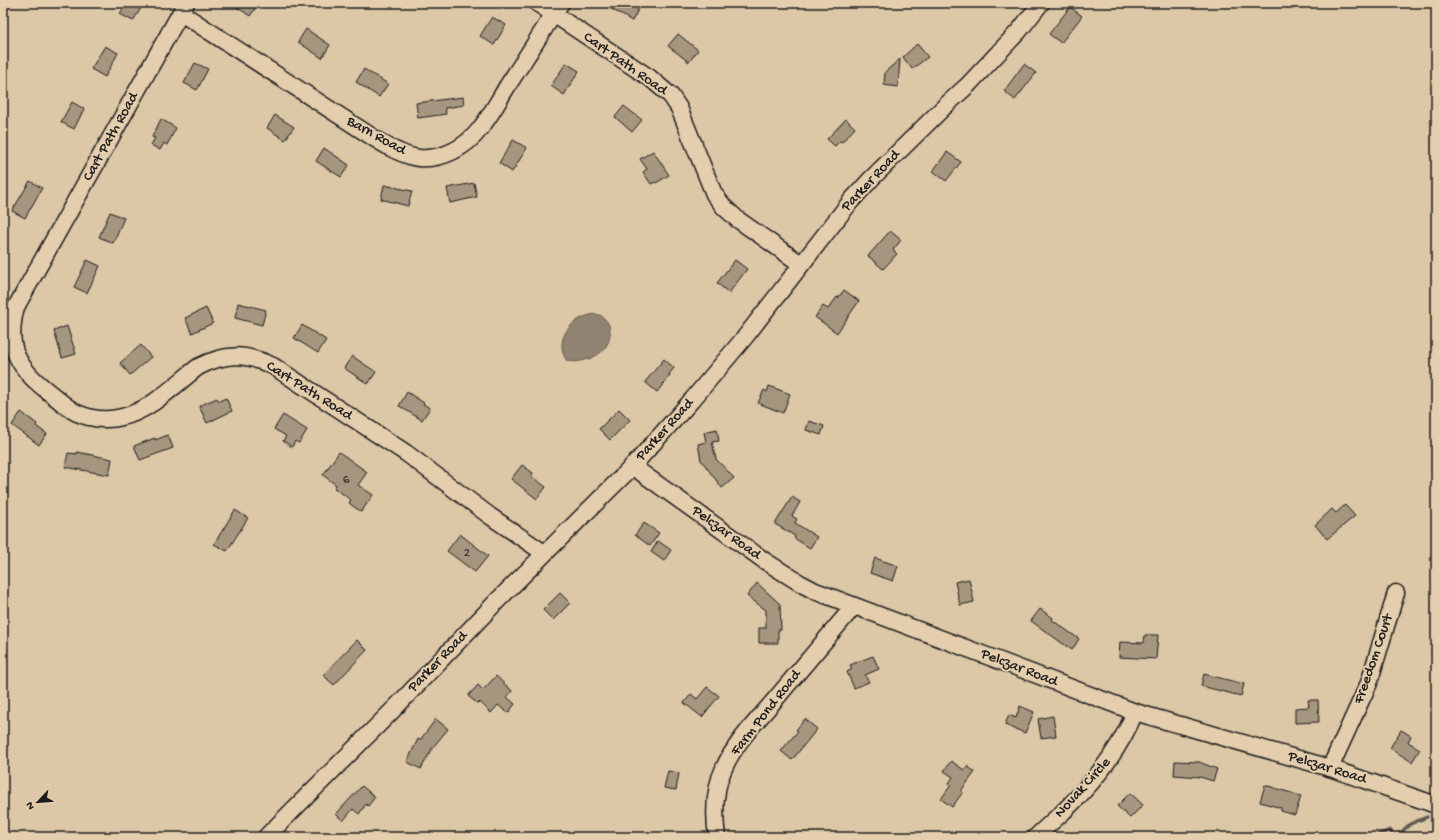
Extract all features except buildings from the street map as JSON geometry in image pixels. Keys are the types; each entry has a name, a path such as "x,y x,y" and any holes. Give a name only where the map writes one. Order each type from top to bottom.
{"street":[{"name":"Cart Path Road","path":"537,3 557,8 650,78 671,96 679,108 714,194 724,207 737,219 801,264"},
{"name":"Parker Road","path":"266,837 393,710 544,553 594,506 632,466 697,395 745,337 840,214 861,190 972,80 1019,31 1041,3"},
{"name":"Cart Path Road","path":"184,8 16,307 13,319 13,341 15,352 26,371 33,380 77,413 90,417 111,419 142,410 198,367 213,360 229,356 240,356 263,362 273,366 391,443 484,512 544,553"},
{"name":"Barn Road","path":"184,8 377,140 398,152 420,158 435,157 461,147 480,129 557,8"},
{"name":"Pelczar Road","path":"632,466 765,561 815,591 1135,712 1330,768 1436,805"},
{"name":"Freedom Court","path":"1330,768 1369,683 1396,593"},
{"name":"Farm Pond Road","path":"716,837 716,797 724,768 731,755 752,727 854,606"},
{"name":"Novak Circle","path":"1036,837 1064,812 1100,773 1127,732 1135,712"}],"shaded area":[{"path":"596,314 605,319 610,328 609,339 604,349 597,355 587,360 576,362 567,361 563,353 562,345 567,330 580,319"}],"waterway":[{"path":"1396,837 1410,824 1427,817"},
{"path":"1373,837 1390,830 1394,837"}]}
